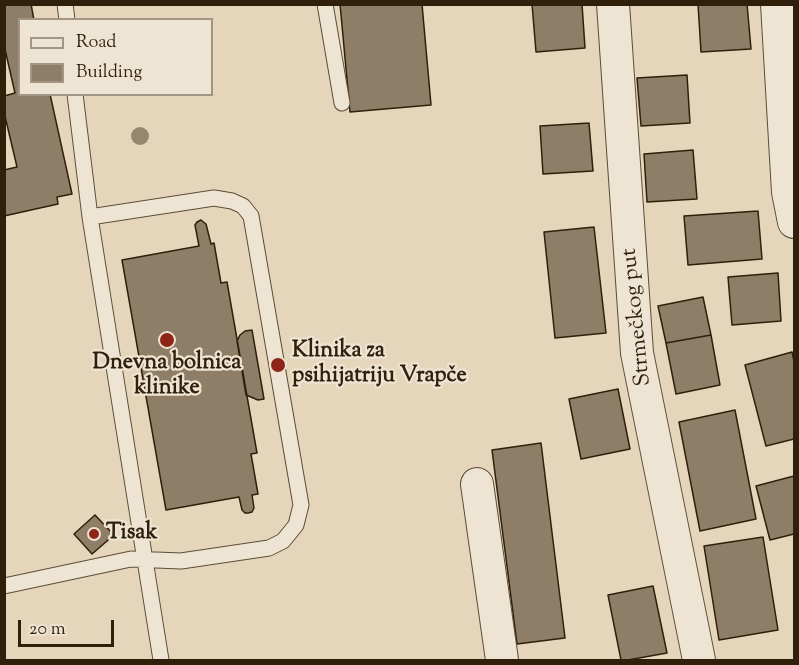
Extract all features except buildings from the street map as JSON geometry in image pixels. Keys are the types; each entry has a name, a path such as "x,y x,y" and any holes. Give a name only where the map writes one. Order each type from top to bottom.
{"street":[{"name":"Strmečkog put","path":"613,4 638,353 699,660"},
{"path":"777,4 788,192 795,222"},
{"path":"477,484 502,660"}],"lane":[{"path":"325,4 342,103"},
{"path":"75,96 90,217 160,660"},
{"path":"4,586 131,559 181,561 269,548 283,541 296,525 300,505 251,216 243,206 232,201 214,198 90,217"}],"place":[{"name":"Dnevna bolnica klinike","path":"167,340"},
{"name":"Klinika za psihijatriju Vrapče","path":"278,365"},
{"name":"Tisak","path":"94,534"}]}
